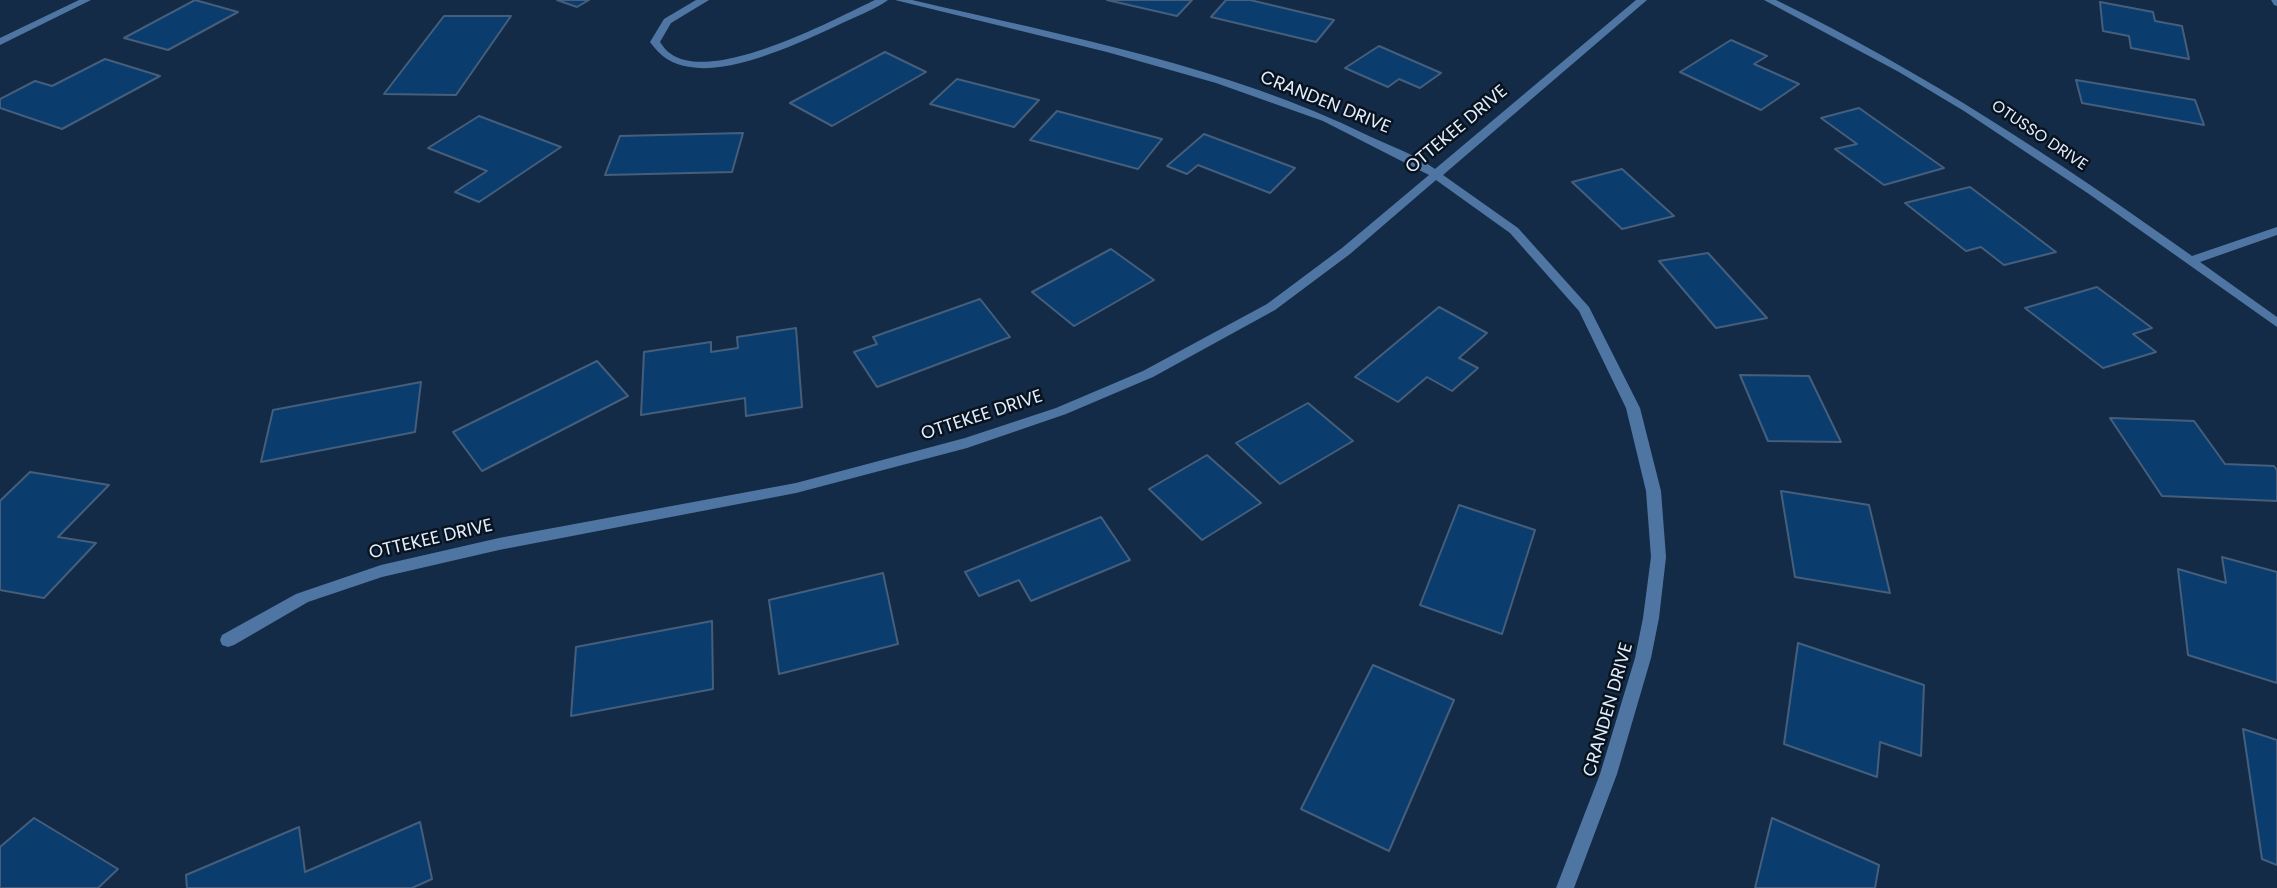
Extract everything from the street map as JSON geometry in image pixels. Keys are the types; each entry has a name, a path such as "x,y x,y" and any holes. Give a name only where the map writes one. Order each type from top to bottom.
{"street":[{"path":"0,42 86,0"},
{"path":"704,0 670,18 658,30 655,42 668,58 691,64 739,61 883,0"},
{"name":"CRANDEN DRIVE","path":"900,0 1168,67 1257,93 1367,136 1435,173 1506,225 1570,293 1609,351 1644,442 1656,519 1657,574 1644,661 1604,790 1565,888"},
{"name":"OTTEKEE DRIVE","path":"228,640 302,598 381,571 499,544 796,488 967,443 1061,411 1148,374 1272,307 1346,251 1642,0"},
{"name":"OTUSSO DRIVE","path":"1769,0 1879,55 1954,98 2039,154 2277,323"},
{"path":"2190,261 2277,231"}],"building":[{"path":"195,0 238,12 168,50 124,38"},
{"path":"557,0 589,0 577,7"},
{"path":"1107,0 1192,0 1177,16"},
{"path":"1226,0 1250,0 1334,20 1316,42 1211,17"},
{"path":"2100,2 2153,12 2155,21 2182,26 2189,59 2131,48 2129,36 2103,31"},
{"path":"444,16 511,16 456,95 384,94"},
{"path":"1731,40 1767,56 1754,64 1799,84 1761,110 1680,72"},
{"path":"1379,46 1441,73 1420,88 1399,79 1388,87 1345,68"},
{"path":"885,52 926,72 832,126 790,103"},
{"path":"105,59 160,76 62,129 0,108 0,99 35,81 52,86"},
{"path":"957,79 1039,100 1014,127 930,104"},
{"path":"2076,80 2195,100 2204,125 2082,103"},
{"path":"1859,108 1944,168 1884,185 1835,149 1857,144 1821,118"},
{"path":"1057,111 1162,139 1138,169 1030,140"},
{"path":"479,116 561,147 479,202 455,192 487,171 428,148"},
{"path":"743,133 732,172 605,175 620,136"},
{"path":"1204,134 1295,168 1270,193 1198,165 1187,174 1167,166"},
{"path":"1622,169 1674,216 1622,229 1572,182"},
{"path":"1970,187 2056,252 2004,265 1981,247 1966,251 1905,203"},
{"path":"1111,249 1154,280 1074,326 1032,292"},
{"path":"1708,253 1767,318 1716,328 1659,261"},
{"path":"2097,287 2152,328 2133,334 2156,352 2103,368 2025,308"},
{"path":"980,299 1010,337 877,387 854,352 877,344 873,337"},
{"path":"1439,307 1487,333 1459,358 1478,368 1452,391 1427,377 1398,402 1355,377"},
{"path":"796,328 802,407 746,416 745,398 641,415 644,352 711,342 711,352 738,348 737,337"},
{"path":"597,361 628,396 482,471 453,432"},
{"path":"1740,375 1809,376 1841,442 1768,441"},
{"path":"421,382 415,432 261,462 273,410"},
{"path":"1308,403 1353,441 1280,484 1236,443"},
{"path":"2110,418 2194,421 2225,464 2274,466 2277,470 2277,501 2162,496"},
{"path":"1207,455 1261,503 1202,540 1149,489"},
{"path":"30,472 109,485 58,537 96,543 44,598 0,590 0,501"},
{"path":"1781,491 1869,505 1890,593 1795,577"},
{"path":"1459,505 1535,530 1502,634 1420,605"},
{"path":"1101,517 1130,560 1031,601 1019,580 979,596 965,572"},
{"path":"2222,557 2277,572 2277,683 2188,655 2178,569 2226,583"},
{"path":"883,573 898,644 779,674 769,600"},
{"path":"712,621 713,689 571,716 576,647"},
{"path":"1798,643 1924,685 1921,756 1880,742 1877,777 1784,744"},
{"path":"1373,665 1454,700 1389,851 1301,809"},
{"path":"2243,729 2277,740 2277,865 2262,859"},
{"path":"34,818 118,869 98,888 0,888 0,847"},
{"path":"1772,818 1879,865 1875,888 1755,888"},
{"path":"420,822 432,879 412,888 187,888 186,875 299,827 305,872"}]}
